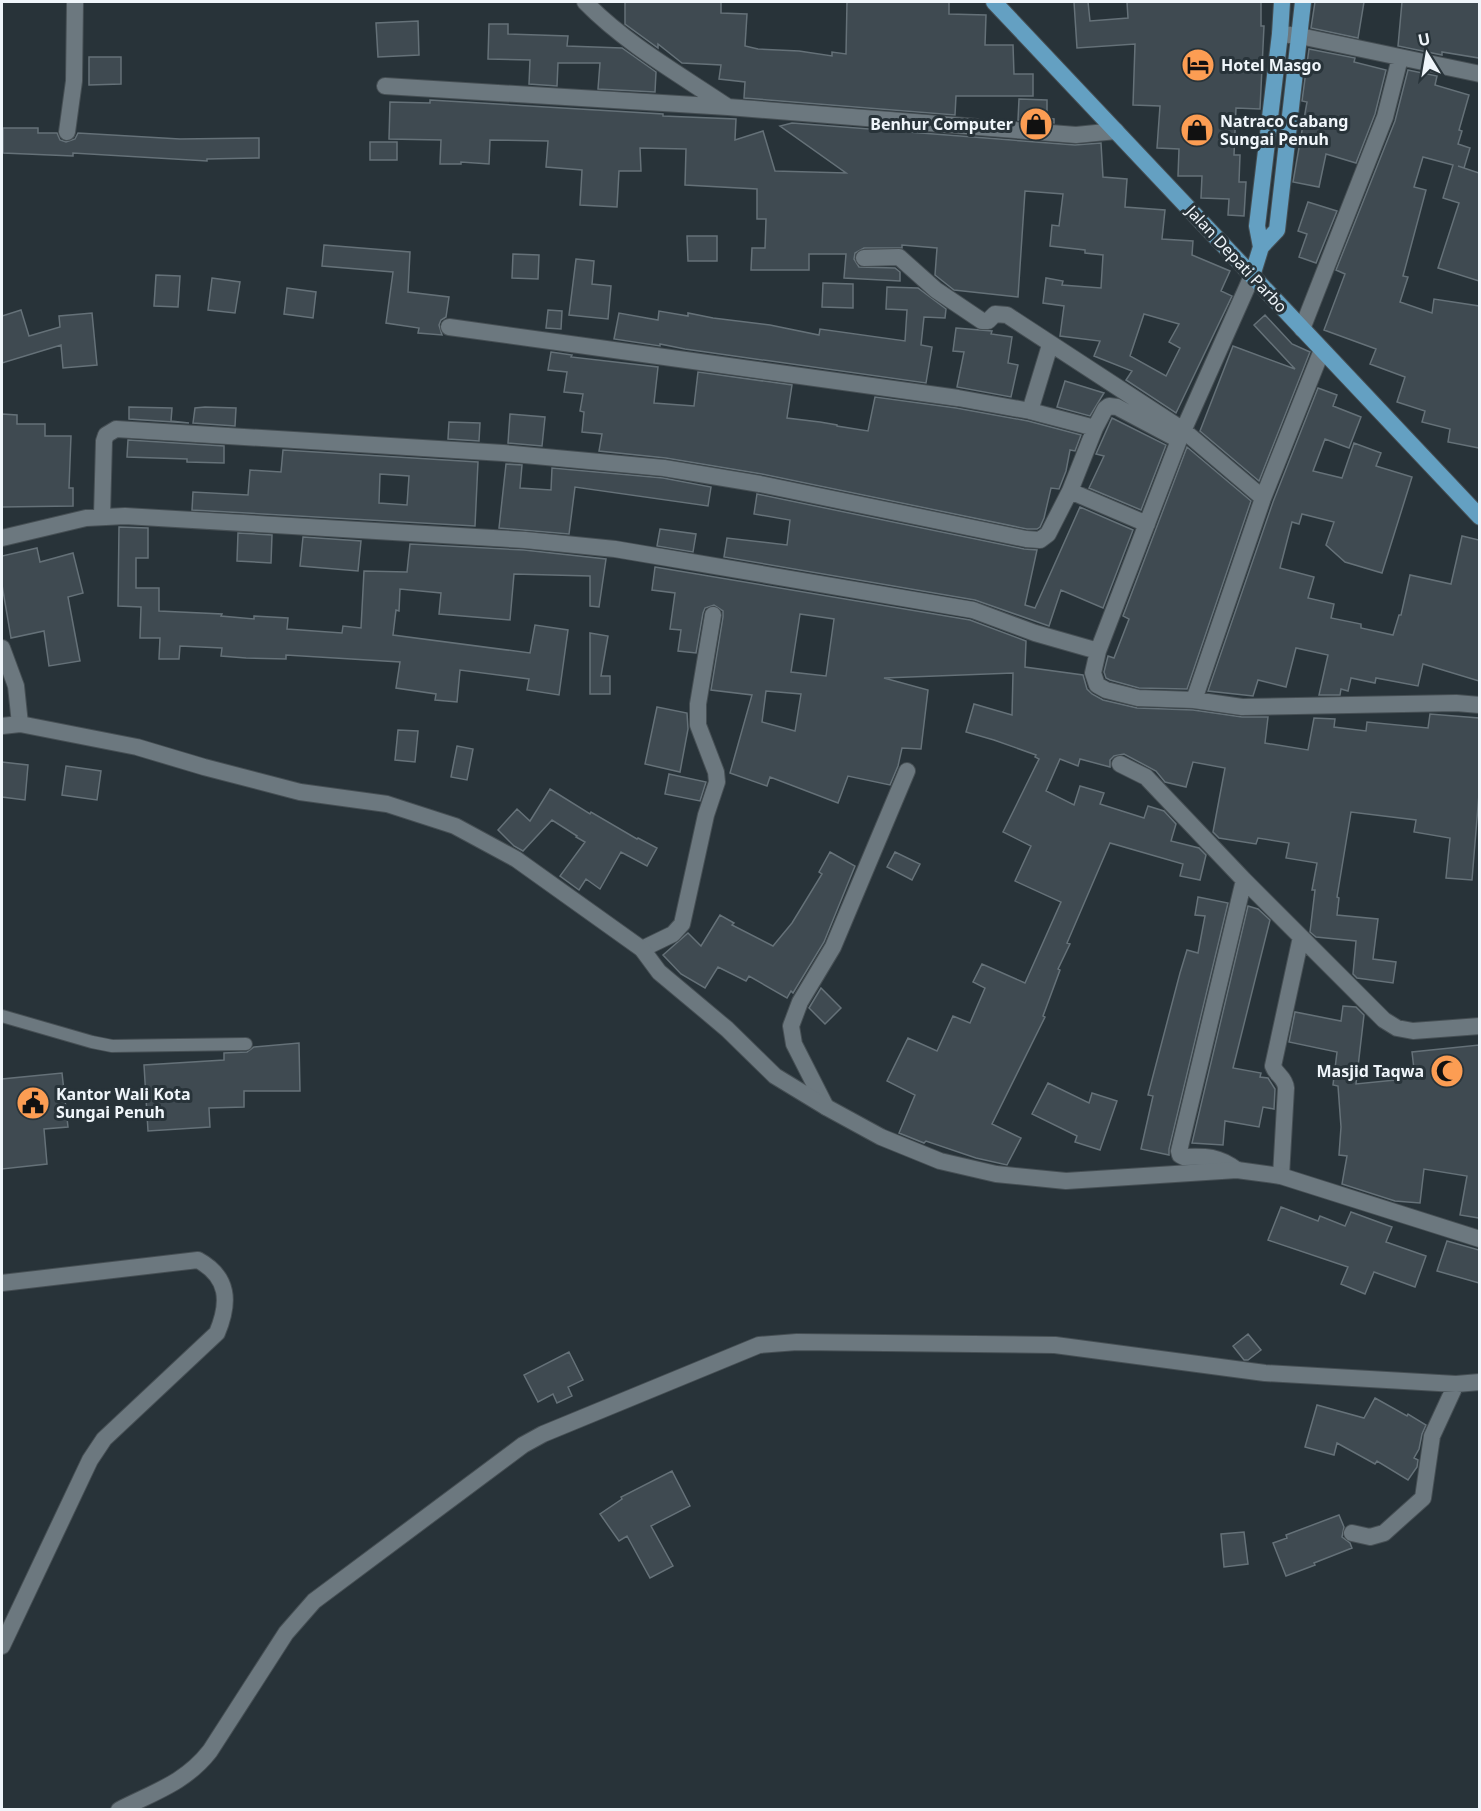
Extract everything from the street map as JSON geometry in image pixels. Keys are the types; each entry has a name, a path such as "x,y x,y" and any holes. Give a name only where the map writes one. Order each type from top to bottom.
{"main road":[{"name":"Jalan Depati Parbo","path":"994,2 1479,517"},
{"path":"1261,247 1257,226 1282,2"},
{"path":"1252,276 1261,247 1277,230 1303,2"}],"street":[{"path":"68,132 74,81 75,2"},
{"path":"585,2 629,41 728,107"},
{"path":"1280,34 1300,36 1479,74"},
{"path":"1302,329 1385,117 1400,58"},
{"path":"385,86 728,107 1076,135 1116,130"},
{"path":"864,258 899,257 936,290 979,319 1007,315 1049,351 1181,435 1262,505"},
{"path":"1252,276 1181,435 1098,651 1093,673 1097,685 1106,690 1138,698 1194,700 1242,707 1456,703 1479,705"},
{"path":"449,327 958,398 1030,411 1095,428"},
{"path":"1194,700 1262,505 1322,350"},
{"path":"1030,411 1049,351"},
{"path":"102,516 104,441 106,435 116,429 504,453 664,468 760,484 1034,540 1044,538 1048,534 1070,491 1105,409 1113,405 1181,435"},
{"path":"1070,491 1147,524"},
{"path":"2,538 68,521 102,516 342,527 615,549 973,610 1022,628 1098,651"},
{"path":"642,950 674,934 682,924 706,815 717,782 716,772 698,725 698,704 703,686 713,615"},
{"path":"2,648 16,686 20,724"},
{"path":"2,726 20,724 137,747 300,792 387,804 455,826 516,859 642,950 659,972 727,1029 775,1076 881,1137 940,1161 996,1174 1066,1181 1237,1170 1281,1176 1479,1239"},
{"path":"1120,764 1146,777 1244,880 1384,1020 1397,1028 1413,1031 1479,1026"},
{"path":"826,1107 794,1044 791,1026 800,1002 833,947 907,771"},
{"path":"1237,1170 1226,1162 1209,1156 1184,1157 1179,1151 1244,880"},
{"path":"1281,1176 1286,1088 1283,1078 1274,1072 1273,1066 1301,937"},
{"path":"2,1283 198,1260 212,1267 226,1297 224,1317 217,1333 104,1439 90,1460 2,1646"},
{"path":"119,1809 182,1779 198,1767 286,1633 314,1602 523,1445 543,1434 759,1345 797,1342 1055,1345 1265,1373 1456,1384 1479,1382"},
{"path":"1352,1533 1370,1537 1384,1533 1423,1498 1432,1436 1456,1384"}],"lane":[{"path":"2,1017 112,1046 246,1044"}],"building":[{"path":"625,2 721,2 721,13 747,14 745,46 832,56 832,52 846,54 847,2 949,2 949,14 986,15 985,45 1013,45 1014,74 1033,74 1033,96 956,96 955,115 744,98 745,82 719,79 721,65 682,63 658,44 658,48 625,24"},
{"path":"1074,2 1088,2 1090,21 1128,18 1127,2 1261,2 1261,26 1264,26 1260,109 1236,108 1234,155 1240,155 1239,182 1246,182 1244,216 1228,215 1229,199 1201,198 1202,176 1178,176 1179,149 1157,148 1160,106 1133,105 1135,44 1077,48"},
{"path":"1315,2 1364,2 1358,38 1311,28"},
{"path":"1402,2 1479,2 1479,58 1442,52 1442,55 1398,46"},
{"path":"418,21 419,55 378,57 376,23"},
{"path":"489,24 508,24 508,34 568,36 567,46 622,48 656,72 655,92 598,89 600,63 558,63 557,86 529,84 530,60 488,59"},
{"path":"1309,49 1355,58 1354,62 1386,70 1375,114 1356,163 1326,154 1319,187 1293,182 1307,102 1302,101"},
{"path":"89,57 121,57 121,84 89,85"},
{"path":"1408,70 1437,76 1435,85 1469,95 1459,130 1462,131 1458,144 1470,148 1464,168 1479,173 1479,281 1438,268 1459,203 1443,198 1453,165 1423,157 1414,187 1426,190 1403,276 1408,277 1400,302 1432,313 1434,299 1479,306 1479,448 1448,442 1450,429 1422,422 1425,411 1397,402 1405,377 1370,364 1376,349 1324,330 1345,274 1336,270 1395,121"},
{"path":"1019,99 1047,100 1047,118 1054,119 1054,123 1018,120"},
{"path":"430,100 736,119 735,140 763,131 775,171 846,173 780,126 792,123 1075,145 1101,143 1103,177 1127,179 1125,207 1165,210 1162,239 1193,241 1192,255 1230,271 1221,291 1232,296 1176,413 1126,380 1132,371 1094,356 1100,341 1060,336 1064,306 1043,303 1046,278 1063,281 1062,285 1101,288 1103,255 1085,253 1085,250 1050,246 1052,225 1059,226 1063,194 1025,191 1018,297 954,290 935,275 937,248 902,245 902,248 864,248 855,253 854,259 859,267 895,268 900,272 900,281 844,278 846,254 809,254 809,270 751,270 752,248 765,248 766,219 757,219 757,189 685,185 686,149 640,148 641,171 619,171 617,207 580,205 582,170 546,167 548,141 490,140 489,164 461,162 461,164 440,164 441,140 389,139 390,102 430,103","holes":["1144,314 1179,324 1169,342 1180,348 1166,376 1130,356"]},
{"path":"3,128 38,128 38,133 57,133 60,140 66,142 75,139 78,133 180,139 259,138 259,158 207,159 207,161 73,153 73,156 3,153"},
{"path":"370,142 397,142 397,160 370,160"},
{"path":"1308,202 1337,211 1316,263 1299,257 1307,234 1298,231"},
{"path":"687,236 717,236 717,261 688,261"},
{"path":"324,245 410,252 408,292 449,297 446,317 439,325 442,335 418,333 419,328 386,323 393,272 322,266"},
{"path":"513,254 539,255 538,279 512,278"},
{"path":"576,259 594,261 592,284 611,286 608,319 569,315"},
{"path":"156,275 180,276 178,307 154,306"},
{"path":"212,278 240,282 235,313 208,310"},
{"path":"823,283 853,284 853,308 822,307"},
{"path":"887,287 918,288 946,309 945,318 924,317 921,345 932,347 926,383 614,339 619,313 658,320 659,311 770,325 819,335 820,329 905,341 907,310 886,309"},
{"path":"287,288 316,292 313,318 284,314"},
{"path":"21,310 29,336 60,327 59,316 92,313 97,365 63,368 61,345 2,363 2,316"},
{"path":"548,310 562,311 561,329 546,328"},
{"path":"1265,315 1292,344 1310,352 1259,481 1200,431 1233,346 1295,369 1254,325"},
{"path":"956,328 992,331 991,334 1012,337 1008,363 1018,365 1011,397 957,387 964,352 953,351"},
{"path":"551,352 572,355 571,357 658,367 654,403 694,406 698,372 792,385 787,418 868,431 875,397 1028,421 1081,435 1075,451 1070,450 1066,471 1059,489 1051,488 1040,527 1027,529 762,474 666,458 599,451 602,434 582,432 584,412 580,411 583,394 564,392 567,372 548,370"},
{"path":"1065,381 1104,393 1090,416 1057,407"},
{"path":"1318,388 1337,395 1333,406 1361,417 1349,448 1325,439 1313,471 1342,478 1354,443 1381,453 1376,466 1412,477 1382,573 1345,562 1326,545 1334,522 1302,514 1299,524 1292,522 1280,568 1314,577 1308,598 1334,604 1331,618 1361,624 1361,628 1393,635 1399,615 1401,615 1410,575 1451,584 1462,536 1479,540 1479,681 1423,664 1418,686 1376,678 1375,683 1351,678 1348,691 1341,689 1340,695 1319,695 1328,655 1296,648 1286,687 1258,680 1253,696 1208,691 1273,502"},
{"path":"129,407 172,408 171,421 189,423 129,419"},
{"path":"195,408 236,408 235,426 193,423"},
{"path":"2,414 17,415 17,424 45,424 45,436 71,436 69,488 73,488 73,506 2,507"},
{"path":"510,414 545,417 542,446 508,443"},
{"path":"1112,418 1166,445 1141,510 1089,488 1104,456 1096,454"},
{"path":"449,422 480,423 479,441 448,439"},
{"path":"128,440 224,446 224,463 127,457"},
{"path":"1187,447 1251,501 1187,689 1139,688 1110,680 1106,678 1104,672 1108,656 1114,658 1129,619 1123,616"},
{"path":"283,450 478,462 475,526 192,510 193,492 248,495 250,470 281,472","holes":["380,474 409,476 407,505 379,503"]},
{"path":"506,464 522,465 520,488 551,490 552,468 663,478 711,487 708,506 575,487 569,534 499,528"},
{"path":"757,494 1037,550 1025,605 1035,608 1080,507 1133,530 1103,608 1061,590 1049,626 975,600 724,557 727,538 787,545 790,520 754,514"},
{"path":"119,527 148,528 148,558 136,558 136,588 159,588 159,611 222,614 221,616 254,619 254,616 288,618 287,629 342,633 343,626 361,628 364,571 407,572 410,544 524,550 606,559 599,607 590,606 590,576 514,574 510,620 439,614 441,593 400,589 399,611 396,610 393,635 530,653 535,625 568,630 559,695 527,690 529,679 460,670 457,702 435,700 436,694 396,688 400,662 286,655 286,659 246,658 221,656 222,648 180,646 179,659 159,659 160,638 140,638 141,607 118,606"},
{"path":"660,529 696,534 693,552 657,546"},
{"path":"238,533 272,535 271,563 237,561"},
{"path":"303,537 361,541 358,571 300,566"},
{"path":"37,548 40,562 73,553 83,593 68,597 80,661 49,666 44,631 11,638 2,585 2,556"},
{"path":"655,567 970,620 1026,641 1025,667 1083,675 1087,689 1103,700 1137,708 1193,710 1242,717 1268,717 1265,743 1308,750 1314,718 1335,719 1334,727 1366,731 1367,722 1428,728 1430,714 1479,718 1479,794 1472,880 1446,878 1450,838 1414,832 1416,820 1351,812 1337,897 1339,898 1337,915 1378,919 1373,959 1396,962 1393,983 1357,978 1353,974 1356,941 1316,937 1310,932 1315,890 1312,890 1317,863 1286,858 1289,843 1258,838 1256,844 1219,838 1213,832 1225,768 1193,762 1186,787 1165,782 1156,771 1124,754 1114,756 1110,760 1110,767 1080,759 1078,766 1060,759 1046,791 1074,805 1080,786 1104,793 1100,804 1144,818 1148,806 1164,811 1176,824 1171,841 1199,848 1206,855 1200,880 1180,876 1183,864 1110,843 1067,943 1070,944 1058,969 1060,970 1043,1016 1045,1017 992,1124 1021,1138 1007,1165 976,1158 926,1141 924,1143 899,1133 915,1095 887,1081 908,1038 937,1051 953,1016 970,1023 985,988 973,982 982,964 1025,983 1061,902 1015,881 1031,846 1003,832 1039,759 1035,757 1036,755 966,732 974,704 1012,715 1013,673 884,678 928,690 921,749 902,748 890,785 848,776 838,803 770,777 767,786 730,773 752,695 711,690 723,611 714,605 705,608 696,653 678,651 681,630 670,629 675,593 652,590","holes":["800,614 834,619 826,676 791,672","766,691 801,694 795,731 762,722"]},
{"path":"590,633 608,636 601,676 610,676 610,694 590,694"},
{"path":"657,707 687,713 688,729 680,772 645,764"},
{"path":"398,730 418,731 415,762 395,760"},
{"path":"457,746 473,749 467,780 451,777"},
{"path":"2,762 28,765 25,800 2,797"},
{"path":"66,766 101,771 97,800 62,795"},
{"path":"669,774 706,782 700,801 665,794"},
{"path":"550,789 590,814 591,812 657,848 647,866 621,852 600,889 586,879 579,890 560,876 585,842 577,836 552,820 523,851 514,846 498,830 517,809 530,821"},
{"path":"830,852 855,866 824,942 793,993 791,991 787,998 749,976 746,981 718,967 705,988 681,974 663,955 688,933 701,946 720,915 734,923 732,925 773,946 792,923 822,874 819,872"},
{"path":"895,852 920,864 912,880 887,867"},
{"path":"1198,897 1228,903 1169,1155 1141,1149 1153,1096 1148,1095 1180,973 1187,950 1198,953 1205,916 1195,915"},
{"path":"1248,906 1258,909 1270,920 1233,1068 1261,1073 1260,1077 1268,1078 1275,1089 1274,1109 1263,1107 1259,1127 1225,1121 1223,1145 1192,1143"},
{"path":"821,988 841,1008 825,1024 809,1008"},
{"path":"1343,1006 1356,1007 1364,1015 1356,1084 1415,1078 1412,1052 1479,1045 1479,1218 1460,1215 1467,1176 1424,1169 1420,1203 1395,1201 1342,1184 1347,1156 1339,1155 1341,1127 1338,1086 1333,1085 1337,1052 1289,1042 1295,1012 1341,1021"},
{"path":"299,1043 300,1091 244,1091 244,1107 209,1108 210,1127 148,1131 144,1065 224,1060 224,1053 247,1052 254,1047"},
{"name":"Kantor Wali Kota Sungai Penuh","path":"62,1073 68,1127 44,1129 47,1164 2,1169 2,1079"},
{"path":"1048,1083 1089,1103 1092,1093 1117,1101 1100,1150 1075,1142 1077,1136 1032,1114"},
{"path":"1281,1207 1318,1221 1320,1216 1345,1226 1351,1212 1392,1227 1386,1242 1426,1256 1415,1287 1374,1272 1365,1294 1341,1284 1348,1267 1268,1240"},
{"path":"1447,1241 1479,1250 1479,1283 1437,1271"},
{"path":"1248,1334 1261,1350 1248,1360 1244,1360 1233,1346"},
{"path":"569,1352 583,1380 568,1387 572,1396 557,1403 553,1394 538,1402 524,1375"},
{"path":"1375,1398 1426,1425 1414,1458 1418,1460 1417,1467 1408,1480 1377,1461 1375,1464 1337,1443 1334,1455 1305,1447 1317,1405 1364,1418"},
{"path":"672,1471 690,1506 651,1526 673,1566 650,1578 627,1536 619,1541 600,1514 622,1499 621,1497"},
{"path":"1339,1515 1344,1527 1342,1537 1350,1543 1352,1548 1286,1576 1273,1543 1287,1538 1286,1535"},
{"path":"1244,1532 1248,1564 1224,1567 1221,1534"}],"place":[{"name":"Hotel Masgo","path":"1198,65"},
{"name":"Benhur Computer","path":"1036,124"},
{"name":"Natraco Cabang Sungai Penuh","path":"1197,130"},
{"name":"Masjid Taqwa","path":"1447,1071"},
{"name":"Kantor Wali Kota Sungai Penuh","path":"33,1103"}]}
